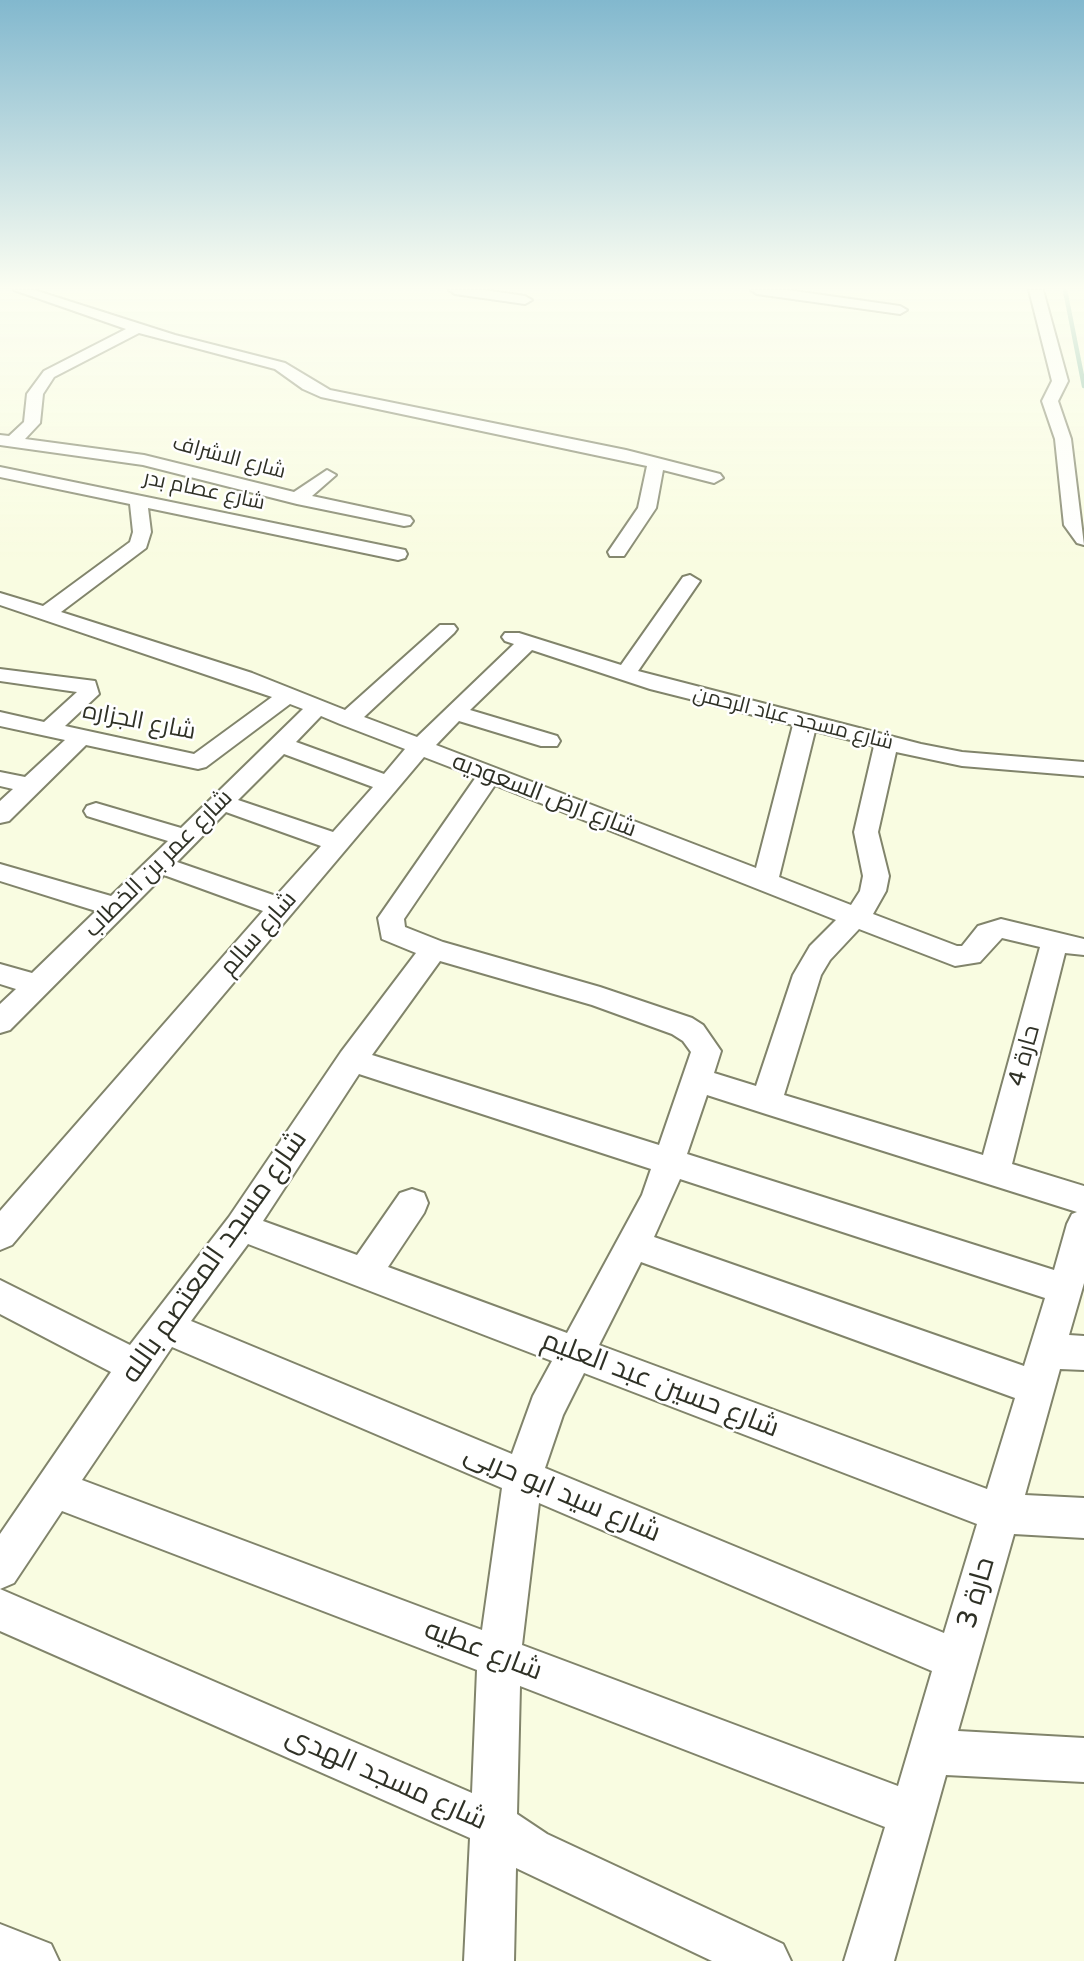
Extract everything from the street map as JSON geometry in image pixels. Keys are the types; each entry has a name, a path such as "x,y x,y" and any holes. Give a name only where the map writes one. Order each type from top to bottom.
{"street":[{"path":"6,441 32,423 35,394 44,382"},
{"path":"302,382 326,394 656,463 714,478"},
{"path":"1060,382 1050,401 1063,439 1073,525 1084,539"},
{"name":"شارع الاشراف","path":"6,441 144,460 296,499 404,521"},
{"path":"617,552 647,508 656,463"},
{"name":"شارع عصام بدر","path":"0,472 398,554"},
{"path":"296,499 327,475"},
{"path":"46,614 139,544 142,532 138,500"},
{"path":"625,674 690,581"},
{"name":"شارع ارض السعوديه","path":"0,599 288,695 961,957 973,952 988,933 1001,928 1067,944"},
{"path":"348,719 447,629"},
{"name":"شارع مسجد عباد الرحمن","path":"518,639 625,674 886,743 962,759 1084,769"},
{"name":"شارع سالم","path":"0,1235 420,747 455,713 518,639"},
{"path":"0,675 87,686 88,694 48,730"},
{"name":"شارع الجزاره","path":"0,719 198,762 288,695"},
{"name":"شارع عمر بن الخطاب","path":"0,1021 318,707"},
{"path":"455,713 549,741"},
{"path":"765,882 806,720"},
{"path":"0,815 82,737"},
{"path":"766,1102 807,975 820,953 870,898 876,876 866,832 886,743"},
{"path":"280,744 388,784"},
{"path":"489,1961 499,1658 523,1477 537,1430 635,1245 671,1163 706,1051 693,1033 682,1026 600,997 434,949 397,935 389,926 391,918 490,774"},
{"path":"0,779 30,786"},
{"path":"221,802 338,843"},
{"path":"96,811 185,838"},
{"path":"158,864 282,908"},
{"path":"1,872 115,907"},
{"name":"حارة 4","path":"994,1172 1067,944"},
{"name":"شارع مسجد المعتصم بالله","path":"0,1569 136,1366 241,1227 352,1060 434,949"},
{"path":"0,974 37,985"},
{"path":"352,1060 1065,1289"},
{"path":"696,1080 1084,1200"},
{"path":"364,1273 412,1203"},
{"name":"حارة 3","path":"869,1961 1000,1513 1056,1364 1065,1289 1084,1224"},
{"name":"شارع حسين عبد العليم","path":"241,1227 1000,1513 1084,1518"},
{"path":"635,1245 1056,1364"},
{"path":"0,1296 136,1366"},
{"name":"شارع سيد ابو حربى","path":"167,1328 958,1660"},
{"name":"شارع عطيه","path":"53,1488 912,1814"},
{"name":"شارع مسجد الهدى","path":"0,1610 495,1826 530,1851 766,1961"},
{"path":"930,1752 1084,1760"},
{"path":"0,1948 34,1961"}],"waterway":[{"path":"1083,382 1084,386"}]}
